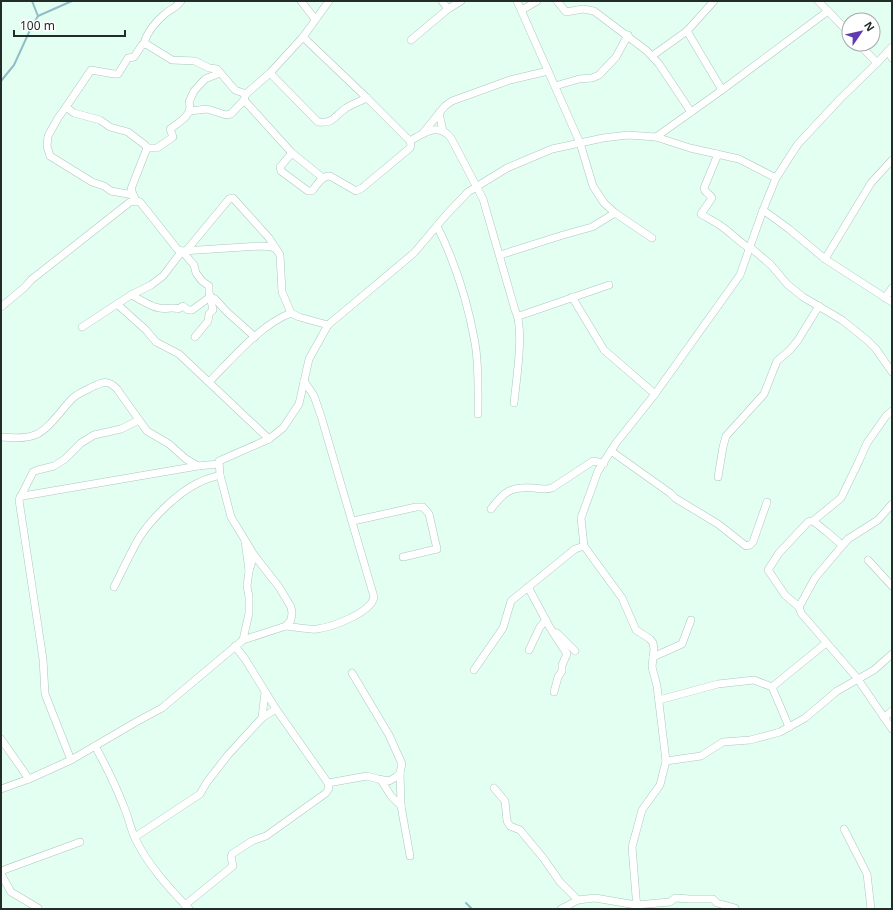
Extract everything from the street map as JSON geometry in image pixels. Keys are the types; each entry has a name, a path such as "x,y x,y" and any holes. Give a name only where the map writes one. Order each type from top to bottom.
{"street":[{"path":"181,1 176,7 167,12 145,36 144,44 134,57 128,58 118,74 91,70 58,118 48,136 47,146 50,156 92,182 104,186 111,191 134,198 140,202 178,250 184,251 261,246 272,247 277,250"},
{"path":"301,1 315,19"},
{"path":"190,111 207,109 229,115 231,114 245,97 270,73 303,37 329,1"},
{"path":"442,1 448,10"},
{"path":"411,40 461,1"},
{"path":"517,1 580,143 593,186 604,203 652,238"},
{"path":"522,10 537,1"},
{"path":"556,1 566,12 583,9 594,11 628,35 652,56 692,112"},
{"path":"652,56 687,31 714,1"},
{"path":"818,1 841,25"},
{"path":"656,137 828,11"},
{"path":"687,31 722,90"},
{"path":"555,86 579,79 592,78 599,75 616,57 628,35"},
{"path":"292,153 280,167 281,171 308,192 312,191 326,175 356,191 360,191 410,148 411,145 410,141 367,98 303,37"},
{"path":"144,44 148,44 172,60 198,62 209,68 217,69 236,90 245,97 292,153 323,178"},
{"path":"636,907 632,847 642,810 660,785 666,761 657,686 652,667 654,649 653,643 650,639 636,630 622,598 584,546 581,518 598,471 611,451 655,394 740,275 776,178 798,144 890,49"},
{"path":"890,49 892,58"},
{"path":"867,52 877,63"},
{"path":"422,135 445,106 452,101 510,80 548,71"},
{"path":"147,148 157,148 173,137 170,130 185,119 190,111 190,102 194,91 205,79 220,73"},
{"path":"270,73 318,122 326,123 334,119 346,108 367,98"},
{"path":"66,107 74,113 100,120 110,127 128,132 146,145 147,148"},
{"path":"440,113 443,131 451,138 483,199 518,316 520,338 514,403"},
{"path":"410,141 430,131 443,131"},
{"path":"20,497 198,466 218,464 221,460 269,439 283,428 299,404 309,358 328,325 414,253 468,192 513,165 552,149 603,138 628,135 656,137 690,148 739,159 776,178"},
{"path":"134,198 131,189 147,148"},
{"path":"718,154 704,188 712,198 701,214 718,224 739,242 771,265 787,284 803,297 842,320 867,340 876,349 892,372"},
{"path":"825,259 871,183 892,160"},
{"path":"1,307 37,275 134,198"},
{"path":"82,327 151,285 163,276 231,198 270,238 280,255 282,292 291,313 299,317 328,325"},
{"path":"763,210 789,229 825,259 892,302"},
{"path":"500,255 592,227 615,212"},
{"path":"437,226 445,243 460,285 474,339 478,414"},
{"path":"184,251 194,265 196,273 205,284 208,284 213,310 209,314 208,321 195,337"},
{"path":"518,316 609,284"},
{"path":"884,298 892,288"},
{"path":"131,296 157,308 165,309 183,306 188,310 192,310 210,297"},
{"path":"210,297 215,299 255,337"},
{"path":"572,297 604,350 655,394"},
{"path":"118,304 146,330 156,342 179,354 269,439"},
{"path":"718,477 726,436 764,394 778,361 798,340 819,306"},
{"path":"209,382 255,337 275,320 291,313"},
{"path":"1,789 29,779 71,760 162,708 243,640 286,626 317,629 340,623 368,607 373,602 374,597 353,521 321,416 314,396 304,381"},
{"path":"1,437 14,438 35,435 47,426 75,396 99,383 106,382 112,384 117,389 147,431 169,444 186,459 198,466"},
{"path":"813,522 841,498 867,443 886,416 892,411"},
{"path":"71,760 45,694 43,659 20,508 20,497 33,472 54,466 65,459 81,443 94,435 121,429 139,420"},
{"path":"611,451 675,498 718,524 746,546 753,542 767,502"},
{"path":"491,509 507,491 532,488 547,490 593,461 604,463"},
{"path":"218,464 231,517 254,555 279,587 291,607 291,620 286,626"},
{"path":"114,588 140,538 168,505 199,483 220,475"},
{"path":"799,607 801,600 815,578 848,538 878,520 892,504"},
{"path":"353,521 416,507 424,507 429,514 437,548 403,557"},
{"path":"842,545 811,520 779,553 768,570 785,595 799,607 801,613 857,678 892,729"},
{"path":"245,540 249,571"},
{"path":"474,670 503,628 511,601 575,549 584,546"},
{"path":"243,640 249,613 249,597 246,586 254,555"},
{"path":"868,560 892,586"},
{"path":"528,587 547,623 566,654 554,692"},
{"path":"653,657 682,644 691,620"},
{"path":"529,650 540,628 547,623"},
{"path":"547,623 575,651"},
{"path":"772,687 826,643"},
{"path":"95,746 108,769 125,808 135,837 152,866 187,907 233,866 231,857 232,854 252,841 266,836 326,793 329,788 328,783 276,709 245,659 235,646"},
{"path":"666,761 701,756 723,742 750,740 780,732 805,718 837,691 857,678 874,670 892,654"},
{"path":"352,673 389,736 402,764 400,773 401,806 410,856"},
{"path":"659,700 718,684 754,680 772,687 789,727"},
{"path":"262,718 265,692"},
{"path":"135,837 200,794 207,782 228,755 262,718 276,709"},
{"path":"884,718 892,711"},
{"path":"1,739 29,779"},
{"path":"328,783 367,776 389,781 400,773"},
{"path":"381,780 391,796 401,806"},
{"path":"494,788 505,801 507,821 510,826 520,830 544,859 560,882 578,900"},
{"path":"844,829 867,874 871,909"},
{"path":"1,871 80,842"},
{"path":"1,874 11,892 38,908"},
{"path":"562,909 578,900 595,898 636,907 670,902 675,898 713,899 717,903 735,908"}],"waterway":[{"path":"32,1 38,16"},
{"path":"1,81 14,65 38,16 72,1"},
{"path":"466,903 472,909"}]}
